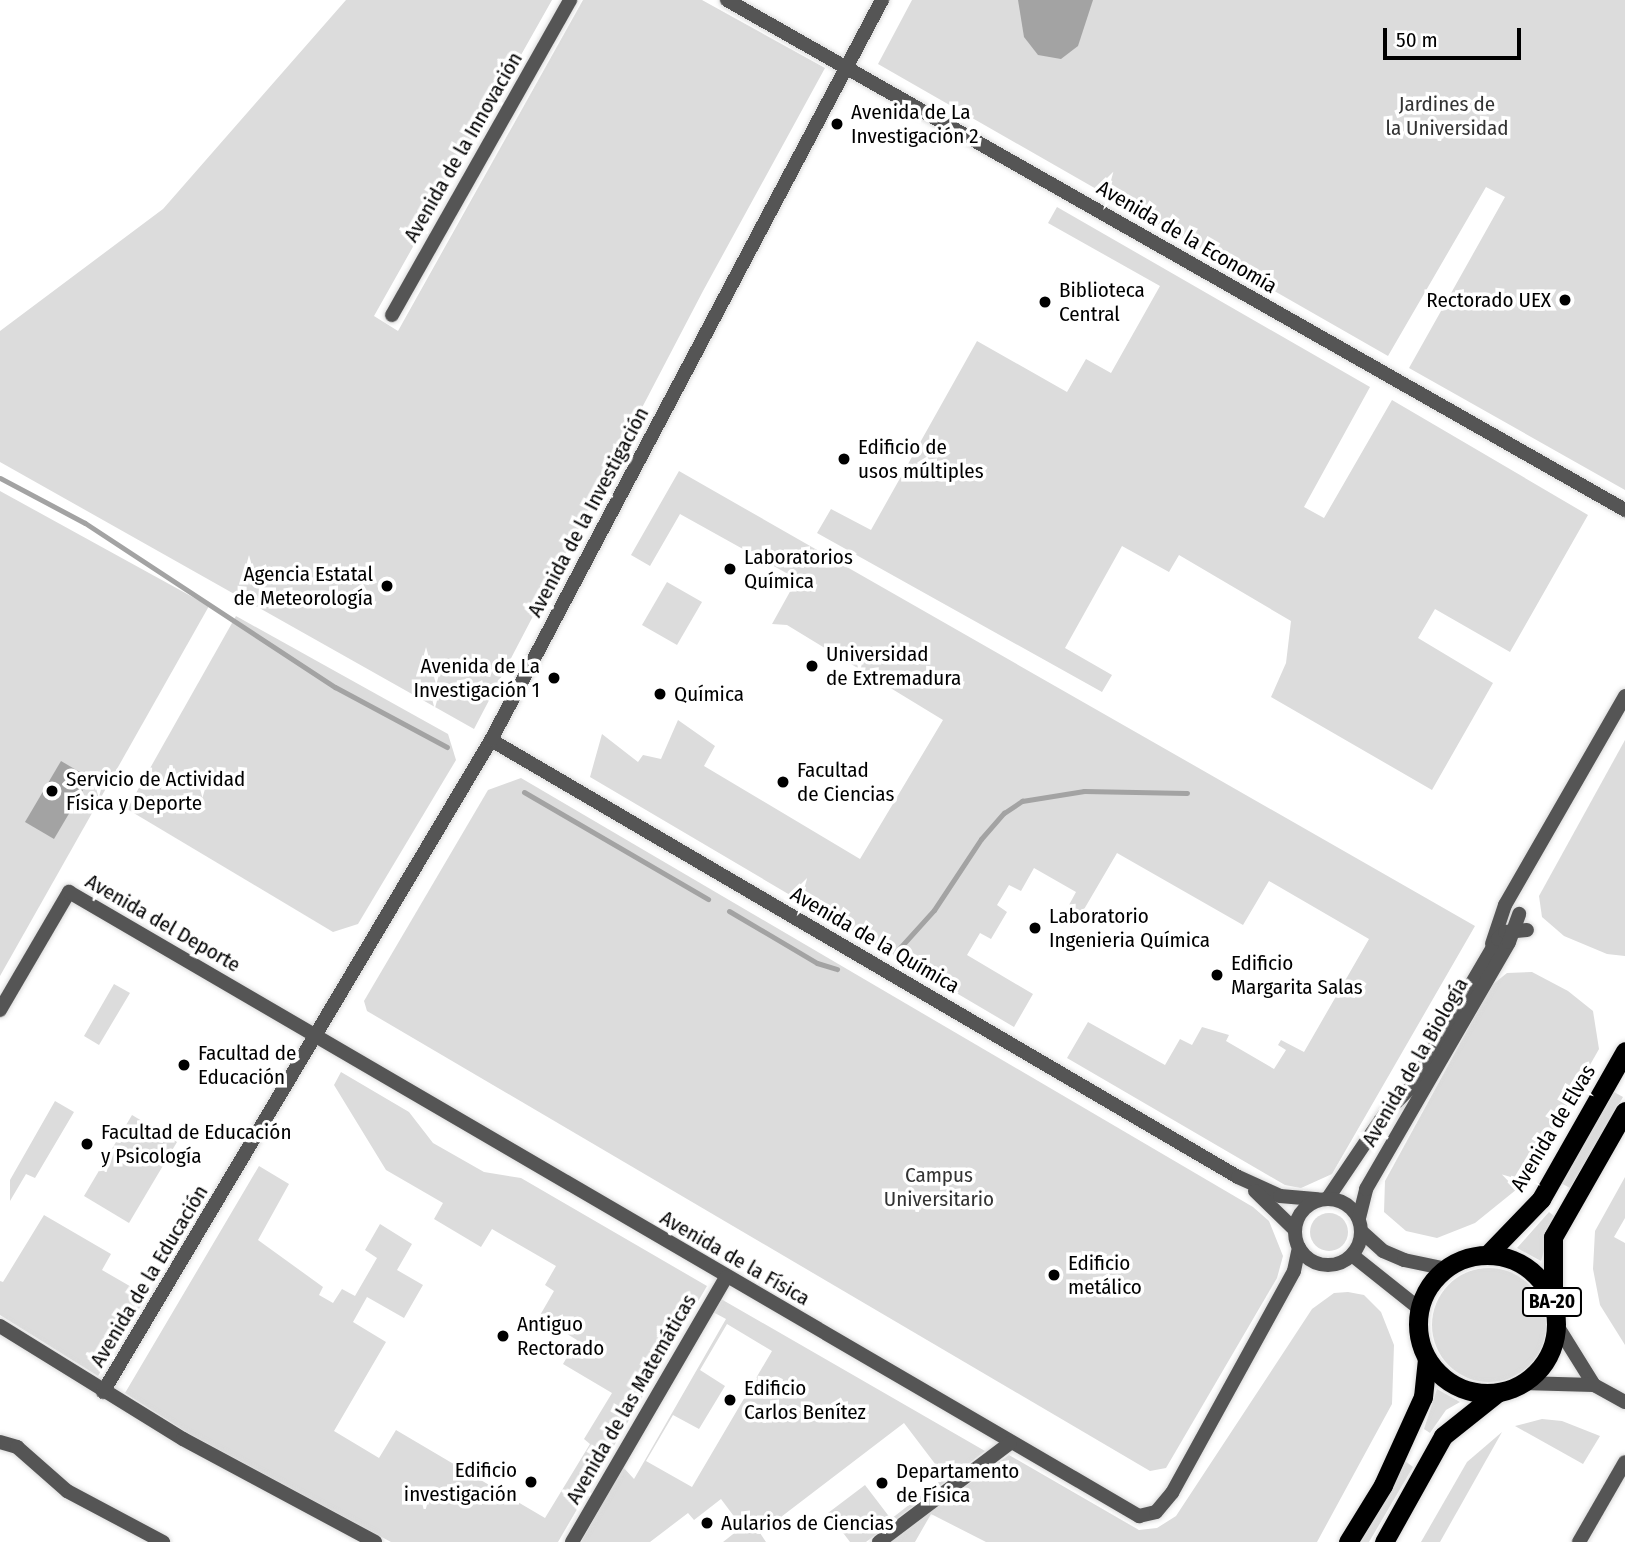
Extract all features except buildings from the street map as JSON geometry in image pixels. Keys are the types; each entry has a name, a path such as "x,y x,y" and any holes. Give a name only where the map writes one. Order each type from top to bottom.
{"highway":[{"name":"Avenida de Elvas","path":"1487,1255 1541,1199 1625,1051"},
{"name":"BA-20","path":"1384,1542 1443,1436 1497,1392 1522,1383 1547,1359 1554,1314 1553,1237 1625,1111"},
{"path":"1348,1542 1382,1485 1423,1397 1427,1359 1419,1334 1420,1309 1435,1280 1447,1269 1487,1255"},
{"name":"BA-20","path":"1487,1255 1508,1259 1528,1269 1544,1285 1554,1314"},
{"name":"BA-20","path":"1427,1359 1457,1386 1497,1392"}],"street":[{"name":"Avenida de la Innovación","path":"392,315 570,0"},
{"name":"Avenida de la Economía","path":"727,0 1625,510"},
{"name":"Avenida de la Investigación","path":"316,1037 491,740 882,0"},
{"path":"1490,951 1498,920 1625,696"},
{"name":"Avenida de la Química","path":"491,740 1238,1177 1280,1196 1323,1199"},
{"name":"Avenida de la Biología","path":"1360,1225 1366,1189 1521,930 1518,914 1526,869"},
{"name":"Avenida del Deporte","path":"0,1010 69,892 316,1037"},
{"name":"Avenida de la Biología","path":"1323,1199 1384,1115 1416,1079 1490,951 1505,932 1521,930"},
{"name":"Avenida de la Física","path":"316,1037 1133,1515 1150,1515 1167,1502 1294,1271 1299,1248"},
{"name":"Avenida de la Educación","path":"103,1392 316,1037"},
{"name":"Avenida de la Química","path":"1238,1177 1295,1230"},
{"path":"1352,1255 1328,1265 1311,1260 1299,1248 1295,1230 1302,1211 1323,1199 1350,1206 1360,1225 1404,1260 1447,1269"},
{"path":"1352,1255 1360,1225"},
{"path":"1352,1255 1420,1309"},
{"name":"Avenida de las Matemáticas","path":"572,1542 726,1277"},
{"path":"1554,1314 1594,1385"},
{"path":"0,1326 103,1392 375,1542"},
{"path":"1522,1383 1594,1385 1625,1402"},
{"path":"0,1442 17,1447 67,1491 163,1542"},
{"path":"879,1542 1010,1443"},
{"path":"1579,1542 1625,1462"}],"green space":[{"path":"346,0 552,0 374,316 398,331 583,0 702,0 825,68 703,291 474,729 0,462 0,331 163,209"},
{"name":"Jardines de la Universidad","path":"912,0 1625,0 1625,490 1409,368 1505,197 1486,187 1388,356 878,64"},
{"path":"1057,207 1370,387 1304,507 1324,518 1392,400 1588,515 1510,652 1435,609 1418,638 1493,683 1432,790 1271,697 1286,663 1291,621 1179,555 1169,572 1122,546 1065,648 1112,675 1102,692 817,533 831,509 871,530 977,341 1067,392 1086,359 1111,373 1160,286 1048,223"},
{"path":"679,471 1475,926 1332,1174 1301,1188 1285,1185 1067,1058 1088,1022 1165,1065 1180,1039 1192,1045 1202,1027 1229,1035 1226,1041 1274,1069 1286,1050 1278,1045 1281,1040 1304,1052 1369,939 1269,881 1243,925 1117,853 1076,923 1063,916 1076,892 1034,868 1021,891 1009,885 997,905 1007,912 991,939 980,933 967,955 1033,994 1014,1027 590,777 602,734 638,762 643,755 661,759 678,720 715,746 704,766 860,859 943,720 787,625 772,624 797,579 680,514 650,566 631,555"},
{"name":"Servicio de Actividad Física y Deporte","path":"0,491 209,606 0,976"},
{"path":"667,582 702,602 677,645 642,625"},
{"path":"236,616 448,734 456,760 358,924 333,932 127,809"},
{"path":"1625,740 1625,956 1607,954 1564,936 1542,917 1539,896"},
{"name":"Campus Universitario","path":"521,778 1253,1207 1269,1221 1283,1256 1277,1278 1166,1468 1150,1471 367,1011 364,1001 488,790"},
{"path":"1532,972 1568,991 1593,1011 1599,1049 1522,1185 1475,1223 1437,1238 1406,1231 1384,1212 1385,1181 1492,985 1507,973"},
{"path":"114,984 130,993 99,1045 84,1036"},
{"path":"341,1072 409,1112 433,1143 484,1172 521,1178 707,1286 558,1542 391,1542 188,1433 125,1393 259,1166 289,1184 258,1240 323,1287 319,1295 333,1303 342,1289 355,1296 377,1258 365,1250 380,1224 412,1244 397,1270 423,1285 404,1318 367,1297 353,1322 386,1342 334,1431 379,1458 396,1430 545,1518 590,1444 584,1439 612,1393 563,1364 577,1340 539,1317 554,1291 545,1285 556,1266 492,1229 481,1247 434,1219 443,1203 386,1170 334,1085"},
{"path":"1614,1092 1623,1097 1570,1188 1561,1183"},
{"path":"55,1101 74,1112 35,1178 26,1174 10,1201 10,1180"},
{"path":"132,1115 177,1142 129,1223 84,1196"},
{"path":"1625,1177 1625,1218 1614,1237 1625,1243 1625,1345 1600,1305 1593,1269 1595,1231"},
{"path":"1549,1212 1554,1216 1541,1261 1517,1248"},
{"path":"1329,1213 1343,1218 1348,1232 1343,1246 1329,1251 1315,1246 1310,1232 1315,1218"},
{"path":"44,1215 111,1254 102,1270 147,1296 98,1376 0,1315 0,1281 3,1282"},
{"path":"1489,1268 1511,1272 1530,1284 1542,1303 1546,1325 1542,1347 1530,1366 1511,1378 1489,1382 1467,1378 1448,1366 1436,1347 1432,1325 1436,1303 1448,1284 1467,1272"},
{"path":"1334,1293 1364,1295 1381,1312 1394,1345 1392,1404 1317,1542 986,1542 931,1514 915,1542 889,1542 1009,1455 1139,1530 1157,1528 1176,1516 1312,1309"},
{"path":"721,1299 985,1451 866,1542 850,1542 828,1513 865,1485 891,1519 945,1477 904,1423 760,1533 766,1542 723,1542 742,1527 721,1499 694,1520 688,1513 650,1542 581,1542 623,1467 634,1479 726,1319 713,1312","holes":["727,1324 772,1351 692,1487 646,1461 673,1415 699,1429 725,1386 700,1370"]},
{"path":"1437,1389 1460,1402 1446,1410 1430,1433 1424,1429"},
{"path":"1542,1419 1562,1421 1600,1436 1583,1464 1515,1426"},
{"path":"1502,1432 1440,1542 1421,1542 1467,1462"},
{"path":"1405,1461 1413,1467 1369,1542 1357,1542"}],"shaded area":[{"path":"1018,0 1093,0 1078,46 1061,59 1038,55 1024,37"},
{"path":"61,761 90,778 54,839 25,822"}],"waterway":[{"path":"0,478 85,523 335,687 447,747"},
{"path":"897,951 934,910 981,839 1004,813 1022,801 1084,791 1187,793"},
{"path":"524,792 708,899"},
{"path":"729,911 817,963 837,969"}],"place":[{"name":"Avenida de La Investigación 2","path":"837,124"},
{"name":"Rectorado UEX","path":"1565,300"},
{"name":"Biblioteca Central","path":"1045,302"},
{"name":"Edificio de usos múltiples","path":"844,459"},
{"name":"Laboratorios Química","path":"730,569"},
{"name":"Agencia Estatal de Meteorología","path":"387,586"},
{"name":"Universidad de Extremadura","path":"812,666"},
{"name":"Avenida de La Investigación 1","path":"554,678"},
{"name":"Química","path":"660,694"},
{"name":"Facultad de Ciencias","path":"783,782"},
{"name":"Servicio de Actividad Física y Deporte","path":"52,791"},
{"name":"Laboratorio Ingenieria Química","path":"1035,928"},
{"name":"Edificio Margarita Salas","path":"1217,975"},
{"name":"Facultad de Educación","path":"184,1065"},
{"name":"Facultad de Educación y Psicología","path":"87,1144"},
{"name":"Edificio metálico","path":"1054,1275"},
{"name":"Antiguo Rectorado","path":"503,1336"},
{"name":"Edificio Carlos Benítez","path":"730,1400"},
{"name":"Edificio investigación","path":"531,1482"},
{"name":"Departamento de Física","path":"882,1483"},
{"name":"Aularios de Ciencias","path":"707,1523"}]}
